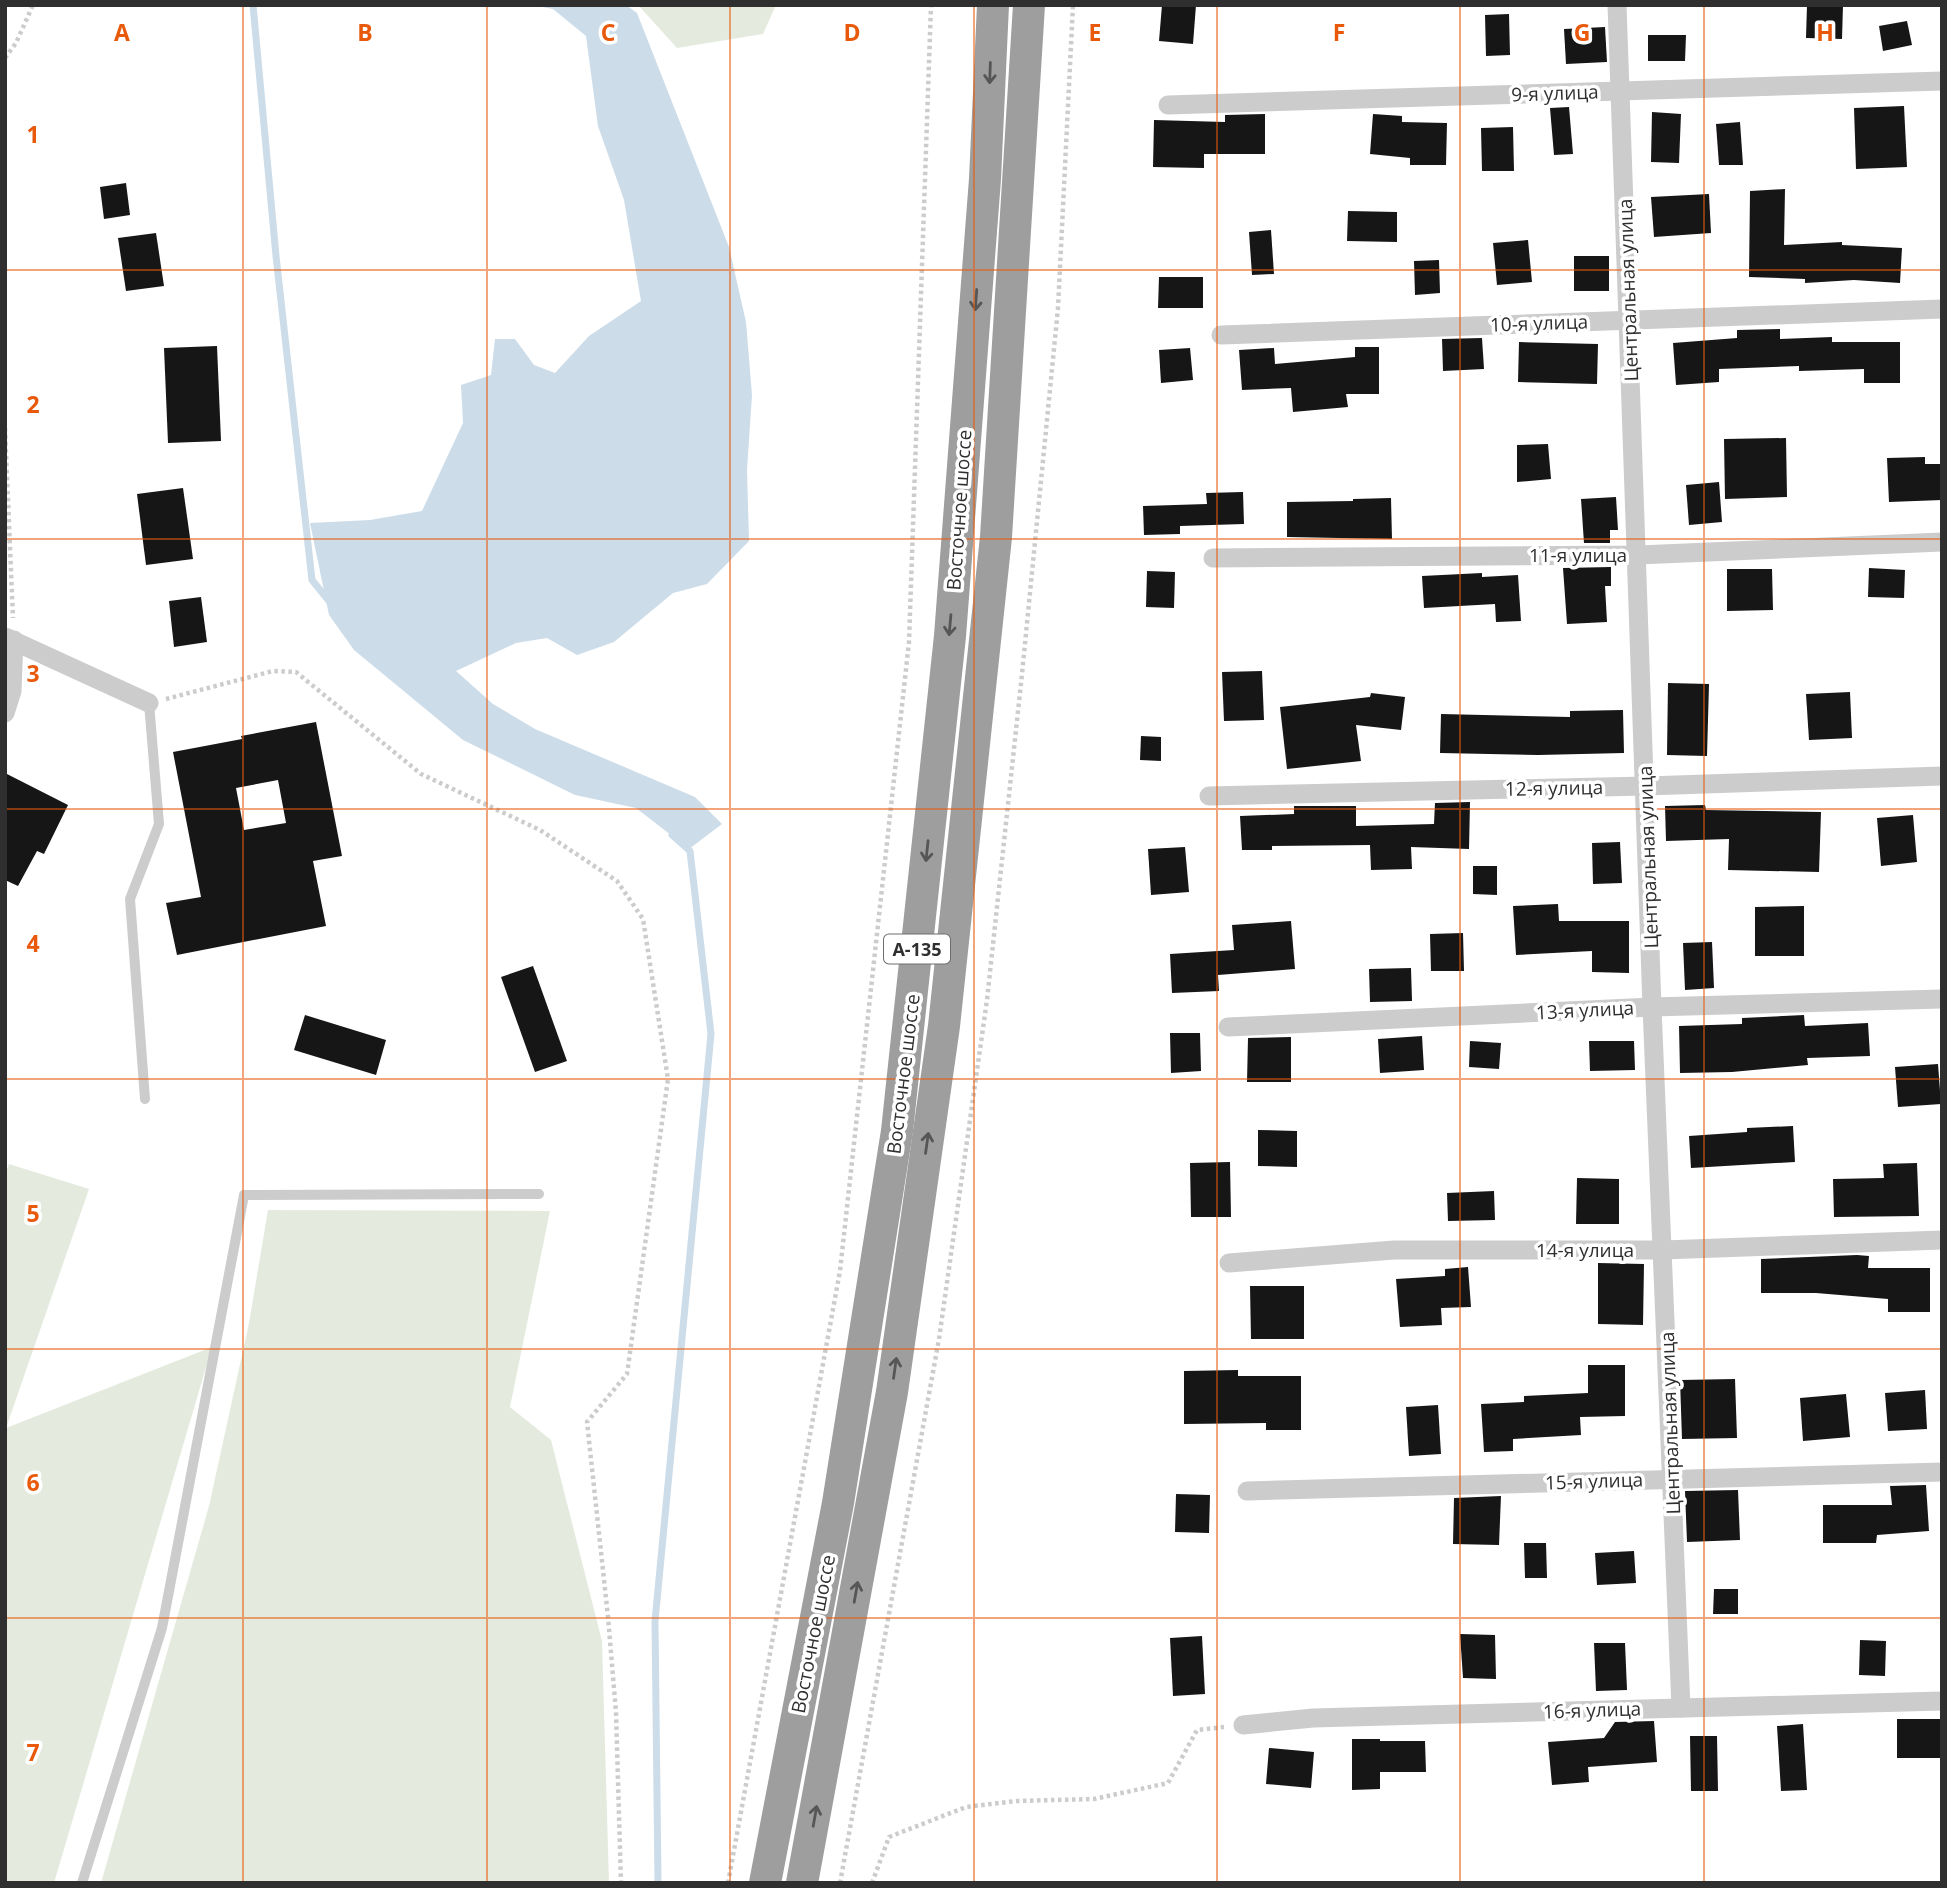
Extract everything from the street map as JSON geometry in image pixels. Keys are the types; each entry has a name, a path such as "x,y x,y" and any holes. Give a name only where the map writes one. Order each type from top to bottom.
{"highway":[{"name":"Восточное шоссе","path":"765,1883 838,1503 897,1131 950,635 985,179 993,5"},
{"name":"Восточное шоссе","path":"802,1883 892,1392 944,1026 996,537 1029,5"}],"street":[{"name":"Центральная улица","path":"1617,5 1681,1708"},
{"name":"9-я улица","path":"1168,105 1942,81"},
{"name":"10-я улица","path":"1221,335 1942,309"},
{"name":"11-я улица","path":"1213,558 1638,555 1942,542"},
{"path":"5,713 12,691 9,639 149,704"},
{"name":"12-я улица","path":"1209,796 1942,776"},
{"name":"13-я улица","path":"1228,1027 1653,1007 1942,999"},
{"name":"14-я улица","path":"1229,1263 1394,1250 1663,1250 1942,1240"},
{"name":"15-я улица","path":"1247,1492 1942,1472"},
{"name":"16-я улица","path":"1243,1725 1340,1717 1942,1701"}],"lane":[{"path":"145,1100 130,899 159,824 149,704"},
{"path":"82,1883 162,1628 244,1195 539,1195"}],"path":[{"path":"5,58 16,43 33,5"},
{"path":"728,1883 840,1271 907,655 931,5"},
{"path":"5,428 9,639"},
{"path":"149,704 274,671 296,672 421,774 541,830 617,881 643,919 668,1079 627,1374 587,1422 616,1712 621,1883"},
{"path":"872,1883 889,1837 966,1807 1016,1801 1094,1799 1168,1783 1197,1730 1243,1725"}],"shaded area":[{"path":"638,5 776,5 763,34 677,48"},
{"path":"9,1164 89,1189 6,1428 212,1347 54,1883 5,1883 5,1175"},
{"path":"268,1210 550,1211 510,1407 551,1440 602,1641 609,1883 101,1883 209,1506 249,1323"}],"water":[{"path":"532,5 626,5 637,13 729,247 746,322 752,395 747,470 749,541 707,584 673,593 614,642 577,655 547,638 516,643 456,671 493,704 535,729 695,797 722,824 689,849 636,808 575,795 463,740 354,650 329,615 310,523 370,520 422,511 463,423 461,385 491,375 495,339 515,339 534,365 555,373 589,336 641,301 624,200 598,126 586,36 553,9"}],"building":[{"path":"1162,5 1196,5 1193,44 1159,41"},
{"path":"1807,5 1843,5 1842,39 1806,38"},
{"path":"1509,14 1510,55 1486,56 1485,15"},
{"path":"1907,21 1912,45 1883,51 1879,26"},
{"path":"1605,27 1607,62 1566,64 1564,29"},
{"path":"1648,35 1686,35 1685,61 1648,61"},
{"path":"1904,106 1907,167 1856,169 1854,108"},
{"path":"1569,107 1573,154 1554,155 1550,108"},
{"path":"1652,112 1681,114 1679,163 1651,162"},
{"path":"1265,114 1265,154 1204,154 1204,168 1153,167 1154,120 1225,122 1225,115"},
{"path":"1373,114 1402,116 1402,122 1447,123 1446,165 1410,165 1410,158 1370,154"},
{"path":"1740,122 1743,165 1719,165 1716,124"},
{"path":"1513,127 1514,171 1482,171 1481,128"},
{"path":"126,183 130,215 104,219 100,187"},
{"path":"1785,189 1784,245 1842,242 1842,245 1902,248 1900,283 1854,280 1805,283 1805,279 1749,277 1750,191"},
{"path":"1709,194 1711,233 1654,237 1651,197"},
{"path":"1348,211 1397,212 1397,242 1347,241"},
{"path":"1271,230 1274,274 1252,275 1249,232"},
{"path":"156,233 164,286 126,291 118,238"},
{"path":"1528,240 1532,282 1497,285 1493,243"},
{"path":"1574,256 1609,256 1609,291 1574,291"},
{"path":"1439,260 1440,293 1415,295 1414,261"},
{"path":"1159,277 1203,277 1203,308 1158,308"},
{"path":"1780,329 1780,339 1832,337 1832,342 1900,342 1900,383 1864,383 1864,369 1799,371 1799,366 1719,369 1719,382 1676,385 1673,343 1737,338 1737,330"},
{"path":"1482,338 1484,369 1443,371 1442,339"},
{"path":"1519,342 1598,344 1597,384 1518,382"},
{"path":"217,346 221,441 168,443 164,348"},
{"path":"1355,347 1379,347 1379,394 1346,394 1348,407 1293,412 1291,388 1242,390 1239,350 1274,348 1275,364 1355,357"},
{"path":"1190,348 1193,380 1161,383 1159,350"},
{"path":"1786,438 1787,497 1725,499 1724,439"},
{"path":"1548,444 1551,479 1517,482 1517,445"},
{"path":"1925,457 1925,464 1942,464 1942,500 1889,502 1887,458"},
{"path":"1719,482 1722,522 1689,525 1686,485"},
{"path":"183,488 193,559 146,565 137,494"},
{"path":"1243,492 1244,524 1180,526 1180,534 1144,535 1143,506 1207,504 1206,493"},
{"path":"1616,497 1618,530 1610,530 1610,543 1584,543 1581,499"},
{"path":"1391,498 1392,539 1287,537 1287,502"},
{"path":"1611,567 1611,586 1605,586 1607,622 1567,624 1563,568"},
{"path":"1869,568 1905,570 1904,598 1868,597"},
{"path":"1727,569 1772,569 1773,610 1727,611"},
{"path":"1147,571 1175,572 1174,608 1146,607"},
{"path":"1482,573 1482,577 1518,575 1521,621 1496,622 1495,604 1424,608 1422,576"},
{"path":"201,597 207,642 174,647 169,601"},
{"path":"1262,671 1264,720 1224,721 1222,672"},
{"path":"1668,683 1709,684 1707,756 1667,755"},
{"path":"1850,692 1852,738 1809,740 1806,694"},
{"path":"1371,693 1405,697 1401,730 1356,725 1361,761 1287,769 1280,707 1370,697"},
{"path":"1623,710 1624,753 1440,753 1441,714 1570,717 1570,711"},
{"path":"316,722 342,856 313,861 326,926 177,955 166,903 201,897 173,752 242,739 241,736","holes":["278,780 286,823 244,830 236,788"]},
{"path":"1141,736 1161,737 1161,761 1140,760"},
{"path":"5,773 68,805 44,854 37,851 18,886 5,880"},
{"path":"1470,802 1469,849 1411,847 1412,869 1371,870 1370,845 1272,846 1272,850 1242,850 1240,816 1294,814 1294,806 1356,806 1356,826 1434,824 1435,803"},
{"path":"1705,805 1706,810 1821,812 1819,872 1728,870 1729,839 1666,841 1665,806"},
{"path":"1913,815 1917,862 1881,866 1877,818"},
{"path":"1620,842 1622,883 1593,884 1592,843"},
{"path":"1185,847 1189,892 1151,895 1148,849"},
{"path":"1473,866 1497,866 1497,895 1473,894"},
{"path":"1558,904 1559,921 1629,921 1629,973 1592,972 1592,951 1516,955 1513,906"},
{"path":"1804,906 1804,956 1755,956 1755,907"},
{"path":"1291,921 1295,969 1218,975 1219,991 1172,993 1170,954 1234,950 1232,925"},
{"path":"1463,933 1464,971 1431,971 1430,934"},
{"path":"1712,942 1714,988 1685,990 1683,943"},
{"path":"533,966 567,1061 535,1072 501,977"},
{"path":"1411,968 1412,1001 1370,1002 1369,969"},
{"path":"305,1015 386,1040 376,1075 294,1050"},
{"path":"1804,1015 1805,1026 1868,1023 1870,1056 1807,1058 1808,1065 1732,1072 1680,1073 1679,1026 1742,1024 1742,1018"},
{"path":"1170,1033 1200,1033 1201,1071 1171,1073"},
{"path":"1422,1036 1424,1070 1380,1073 1378,1039"},
{"path":"1291,1037 1291,1082 1247,1082 1248,1038"},
{"path":"1470,1041 1501,1043 1499,1069 1469,1067"},
{"path":"1589,1041 1634,1041 1635,1070 1590,1071"},
{"path":"1938,1064 1941,1104 1898,1107 1895,1067"},
{"path":"1793,1126 1795,1162 1691,1168 1689,1136 1747,1132 1747,1128"},
{"path":"1258,1130 1297,1131 1297,1167 1258,1166"},
{"path":"1230,1162 1231,1217 1191,1217 1190,1163"},
{"path":"1917,1163 1919,1216 1834,1217 1833,1179 1884,1178 1883,1164"},
{"path":"1577,1178 1619,1179 1619,1224 1576,1224"},
{"path":"1494,1191 1495,1220 1448,1221 1447,1193"},
{"path":"1869,1256 1868,1268 1930,1268 1930,1312 1888,1312 1888,1299 1816,1293 1761,1293 1761,1259"},
{"path":"1598,1263 1644,1264 1643,1325 1598,1324"},
{"path":"1468,1267 1471,1307 1441,1308 1442,1325 1400,1327 1396,1279 1445,1276 1445,1269"},
{"path":"1250,1286 1304,1286 1304,1339 1251,1339"},
{"path":"1588,1365 1625,1365 1625,1416 1580,1417 1581,1435 1513,1439 1513,1451 1484,1452 1481,1404 1524,1402 1524,1396 1588,1393"},
{"path":"1238,1370 1238,1376 1301,1376 1301,1430 1266,1430 1266,1423 1184,1424 1184,1371"},
{"path":"1735,1379 1737,1438 1682,1439 1680,1380"},
{"path":"1925,1390 1927,1429 1888,1431 1885,1393"},
{"path":"1846,1394 1850,1437 1803,1441 1800,1398"},
{"path":"1438,1405 1441,1454 1409,1456 1406,1407"},
{"path":"1926,1485 1929,1531 1877,1535 1876,1543 1823,1543 1823,1505 1892,1505 1890,1486"},
{"path":"1738,1490 1740,1540 1687,1542 1685,1491"},
{"path":"1176,1494 1210,1495 1209,1533 1175,1532"},
{"path":"1501,1496 1499,1545 1453,1544 1454,1498"},
{"path":"1524,1543 1546,1543 1547,1578 1525,1578"},
{"path":"1634,1551 1636,1583 1597,1585 1595,1553"},
{"path":"1714,1589 1738,1589 1738,1614 1713,1614"},
{"path":"1460,1634 1495,1635 1496,1679 1463,1678"},
{"path":"1202,1636 1205,1694 1173,1696 1170,1638"},
{"path":"1860,1640 1886,1641 1885,1676 1859,1675"},
{"path":"1594,1643 1625,1643 1627,1690 1596,1691"},
{"path":"1897,1719 1942,1719 1942,1758 1897,1758"},
{"path":"1654,1721 1657,1762 1588,1767 1589,1782 1552,1785 1548,1742 1604,1738 1615,1722"},
{"path":"1803,1724 1807,1790 1781,1791 1777,1726"},
{"path":"1690,1736 1717,1736 1718,1791 1691,1791"},
{"path":"1352,1739 1425,1741 1426,1772 1380,1772 1380,1789 1352,1790"},
{"path":"1269,1748 1314,1752 1311,1788 1266,1784"}],"waterway":[{"path":"253,5 276,256 312,580 329,601"},
{"path":"658,1883 655,1621 711,1034 690,851 672,835"}]}
